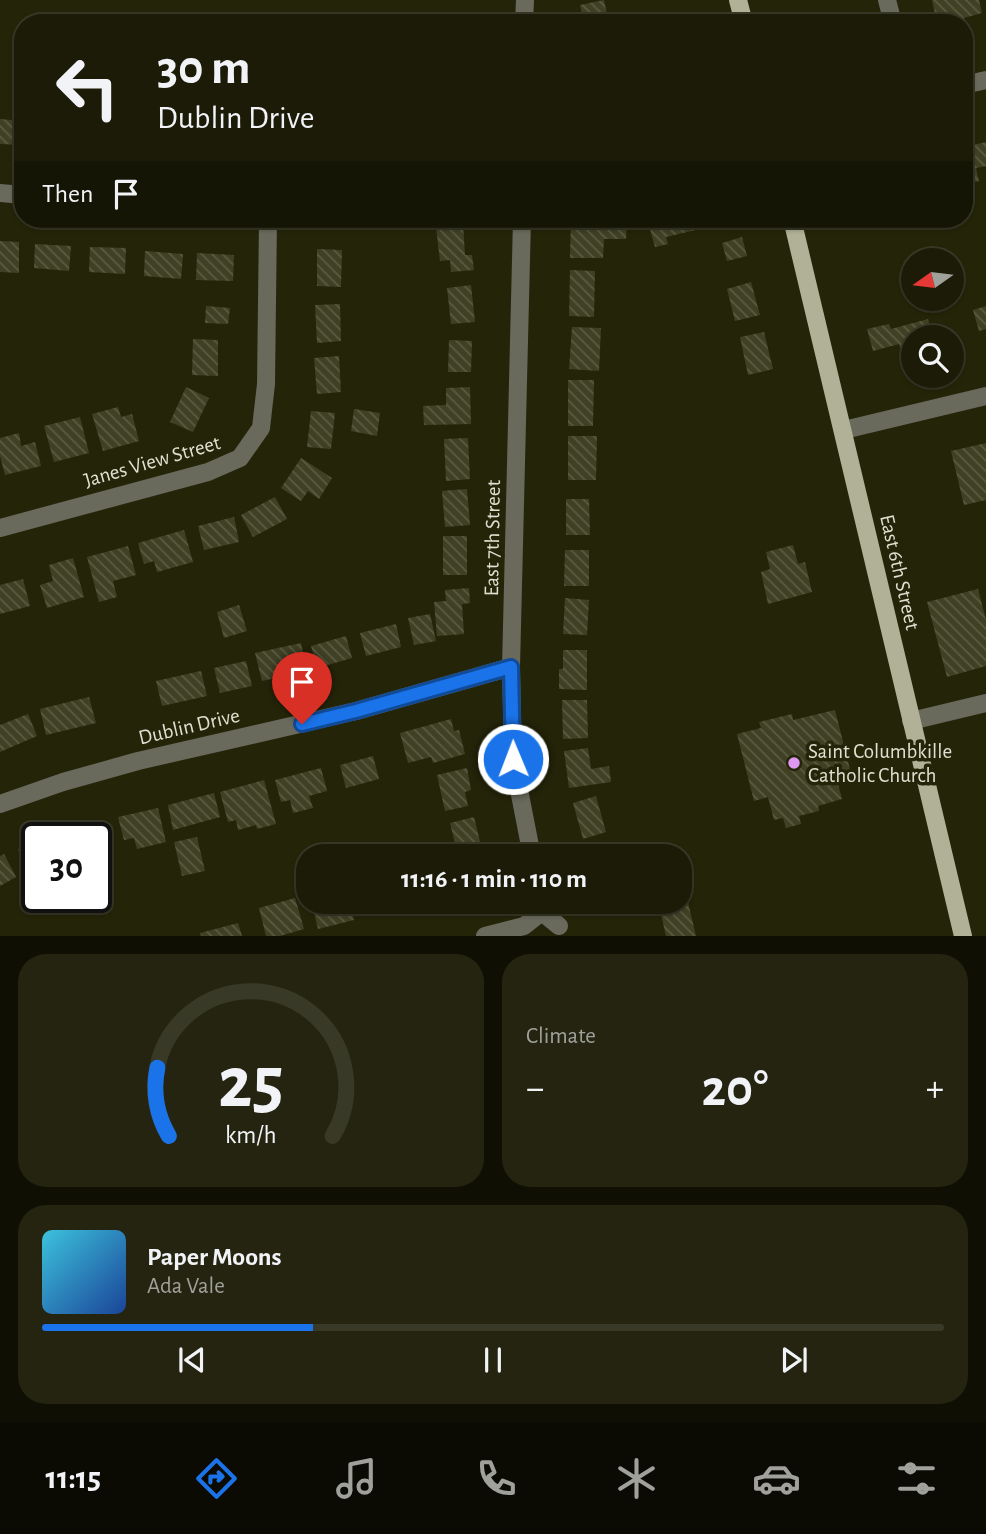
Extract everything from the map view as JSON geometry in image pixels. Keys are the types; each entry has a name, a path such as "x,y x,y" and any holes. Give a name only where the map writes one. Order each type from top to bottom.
{"main road":[{"name":"East 6th Street","path":"794,228 963,936"}],"street":[{"name":"Janes View Street","path":"0,528 208,472 240,458 261,428 266,384 268,228"},
{"name":"East 7th Street","path":"522,228 511,667 513,759 530,844"},
{"path":"844,429 986,396"},
{"name":"Dublin Drive","path":"0,804 63,782 138,761 356,711 511,667"},
{"path":"911,721 986,703"},
{"path":"485,936 524,926 534,914"},
{"path":"548,914 559,926"}],"building":[{"path":"604,0 607,14 582,14 580,5"},
{"path":"932,0 979,0 982,13 973,16 935,14"},
{"path":"0,119 14,120 14,145 0,144"},
{"path":"986,142 986,166 976,168 979,181 973,183 973,145"},
{"path":"436,228 463,228 465,255 472,255 474,270 451,272 450,260 440,261"},
{"path":"571,228 627,228 626,239 604,239 603,258 570,258"},
{"path":"650,228 700,228 666,237 668,244 655,247"},
{"path":"742,237 747,256 727,261 722,243"},
{"path":"0,241 19,242 19,273 0,272"},
{"path":"35,244 71,246 69,271 34,268"},
{"path":"90,247 126,248 125,274 89,272"},
{"path":"317,249 342,250 341,287 317,286"},
{"path":"145,251 183,254 181,279 144,276"},
{"path":"197,253 234,255 233,281 196,280"},
{"path":"570,270 595,271 594,317 569,316"},
{"path":"751,282 760,315 735,321 727,289"},
{"path":"471,285 475,322 451,324 447,288"},
{"path":"340,304 341,341 317,343 315,305"},
{"path":"206,306 230,308 228,324 205,323"},
{"path":"986,306 986,329 979,331 973,310"},
{"path":"928,319 930,325 906,325"},
{"path":"889,324 891,329 901,326 901,352 899,344 873,351 867,329"},
{"path":"572,327 601,328 599,371 569,369"},
{"path":"764,332 773,369 748,375 740,337"},
{"path":"193,339 218,340 218,376 192,375"},
{"path":"449,340 472,341 471,372 448,372"},
{"path":"339,356 341,392 317,394 314,358"},
{"path":"568,380 594,380 593,426 568,426"},
{"path":"186,387 209,398 193,432 170,422"},
{"path":"470,387 471,424 424,425 423,406 446,405 446,388"},
{"path":"118,407 121,417 132,414 139,441 103,451 92,414"},
{"path":"354,409 380,413 377,436 351,431"},
{"path":"311,411 335,413 331,449 307,447"},
{"path":"80,417 89,453 54,462 44,426"},
{"path":"19,433 21,446 35,442 41,466 5,475 0,456 0,438"},
{"path":"568,436 597,436 596,480 568,480"},
{"path":"468,438 470,479 446,481 444,439"},
{"path":"986,443 986,500 964,505 951,451"},
{"path":"301,458 332,478 319,499 308,491 301,501 281,488"},
{"path":"467,489 470,525 445,527 442,491"},
{"path":"275,497 287,519 253,537 241,515"},
{"path":"566,499 589,499 590,535 566,535"},
{"path":"234,517 239,542 204,550 198,526"},
{"path":"184,530 193,562 157,572 154,561 144,564 138,543"},
{"path":"443,536 467,536 467,575 443,575"},
{"path":"793,545 798,564 805,562 812,592 768,604 761,572 770,569 766,552"},
{"path":"128,546 136,575 113,581 117,597 99,602 87,557"},
{"path":"565,550 589,550 589,586 564,586"},
{"path":"73,558 84,597 47,608 40,585 53,581 49,565"},
{"path":"23,579 30,606 0,614 0,585"},
{"path":"469,588 470,603 462,604 464,634 437,636 434,602 446,601 445,590"},
{"path":"978,589 986,620 986,666 947,677 927,602"},
{"path":"565,598 589,600 587,635 563,634"},
{"path":"239,605 247,631 224,638 217,612"},
{"path":"430,614 436,641 414,645 408,618"},
{"path":"396,624 401,647 366,656 360,633"},
{"path":"346,636 352,658 317,668 311,646"},
{"path":"301,643 307,671 262,681 255,653"},
{"path":"563,650 587,650 587,690 559,689"},
{"path":"246,661 252,686 220,693 214,668"},
{"path":"201,671 207,696 162,706 156,681"},
{"path":"89,697 96,723 46,735 40,709"},
{"path":"562,700 587,700 588,738 563,739"},
{"path":"835,710 852,777 837,780 842,799 818,806 819,811 799,816 801,824 786,828 783,818 774,820 768,797 754,801 737,734 761,728 759,722 792,714 793,720"},
{"path":"28,714 37,736 0,752 0,725"},
{"path":"451,719 454,731 459,730 465,754 433,763 431,757 408,763 400,733"},
{"path":"588,748 591,769 609,766 611,782 569,788 564,751"},
{"path":"373,756 379,779 346,788 340,765"},
{"path":"321,768 327,791 309,796 313,808 293,813 290,800 281,802 275,780"},
{"path":"467,768 471,790 465,792 468,806 445,811 437,775"},
{"path":"264,780 276,824 257,829 256,825 238,830 236,820 228,822 220,792"},
{"path":"214,793 220,817 173,830 168,805"},
{"path":"596,796 606,832 583,839 573,803"},
{"path":"158,808 166,842 137,849 134,838 124,840 118,817"},
{"path":"474,817 481,844 455,844 450,823"},
{"path":"197,837 205,871 182,876 174,842"},
{"path":"4,854 16,877 0,886 0,856"},
{"path":"295,898 296,914 300,914 304,929 280,936 266,936 259,908"},
{"path":"314,914 352,914 354,920 318,929"},
{"path":"661,914 691,914 696,936 666,936"},
{"path":"238,923 242,936 201,936 200,933"}],"place":[{"name":"Saint Columbkille Catholic Church","path":"794,763"}],"route":[{"path":"302,724 511,667 513,759"}]}
